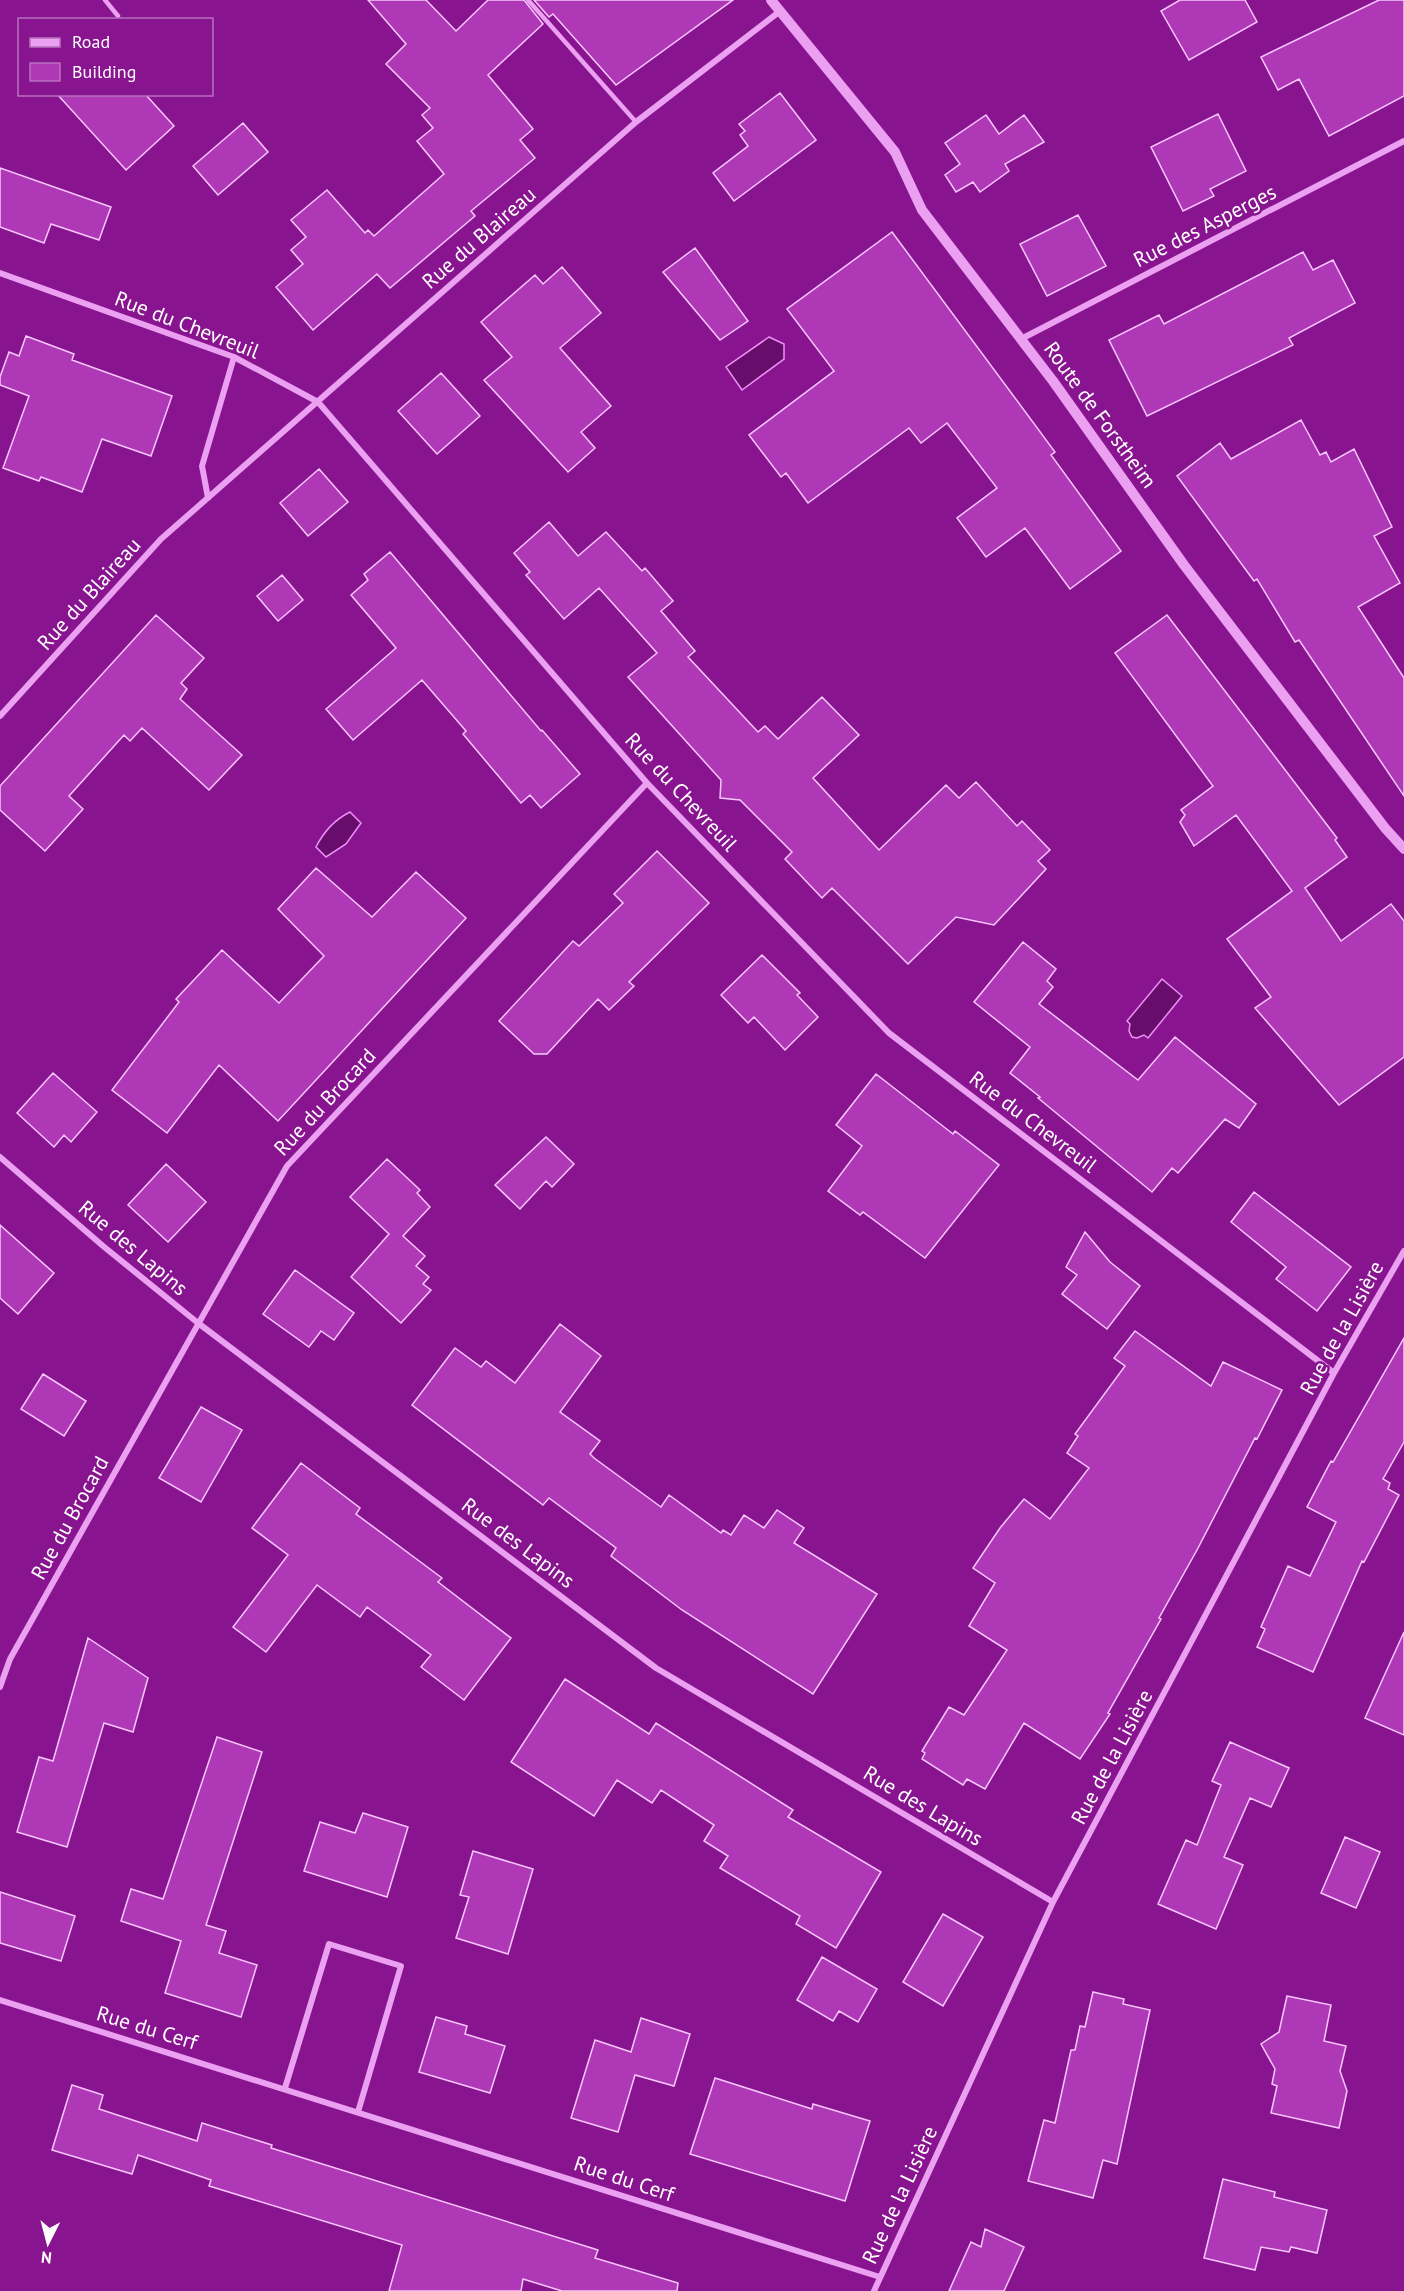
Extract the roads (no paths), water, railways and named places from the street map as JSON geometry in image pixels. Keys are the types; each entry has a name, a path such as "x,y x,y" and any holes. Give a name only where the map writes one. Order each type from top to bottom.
{"street":[{"name":"Route de Forstheim","path":"771,0 894,152 922,210 1022,339 1184,565 1385,828 1404,849"},
{"name":"Rue du Blaireau","path":"0,716 161,539 636,122 779,12"},
{"name":"Rue des Asperges","path":"1022,339 1404,141"},
{"name":"Rue du Chevreuil","path":"0,273 234,357 318,402 647,783 889,1033 1334,1373"},
{"path":"208,498 201,466 234,357"},
{"name":"Rue du Brocard","path":"0,1687 10,1659 287,1166 647,783"},
{"name":"Rue des Lapins","path":"0,1156 103,1246 198,1323 656,1668 1053,1902"},
{"name":"Rue de la Lisière","path":"874,2291 1053,1902 1334,1373 1404,1251"},
{"path":"285,2088 328,1944 401,1966 358,2112"},
{"name":"Rue du Cerf","path":"0,2000 880,2277"}],"lane":[{"path":"105,0 118,16"},
{"path":"528,0 636,122"}]}
